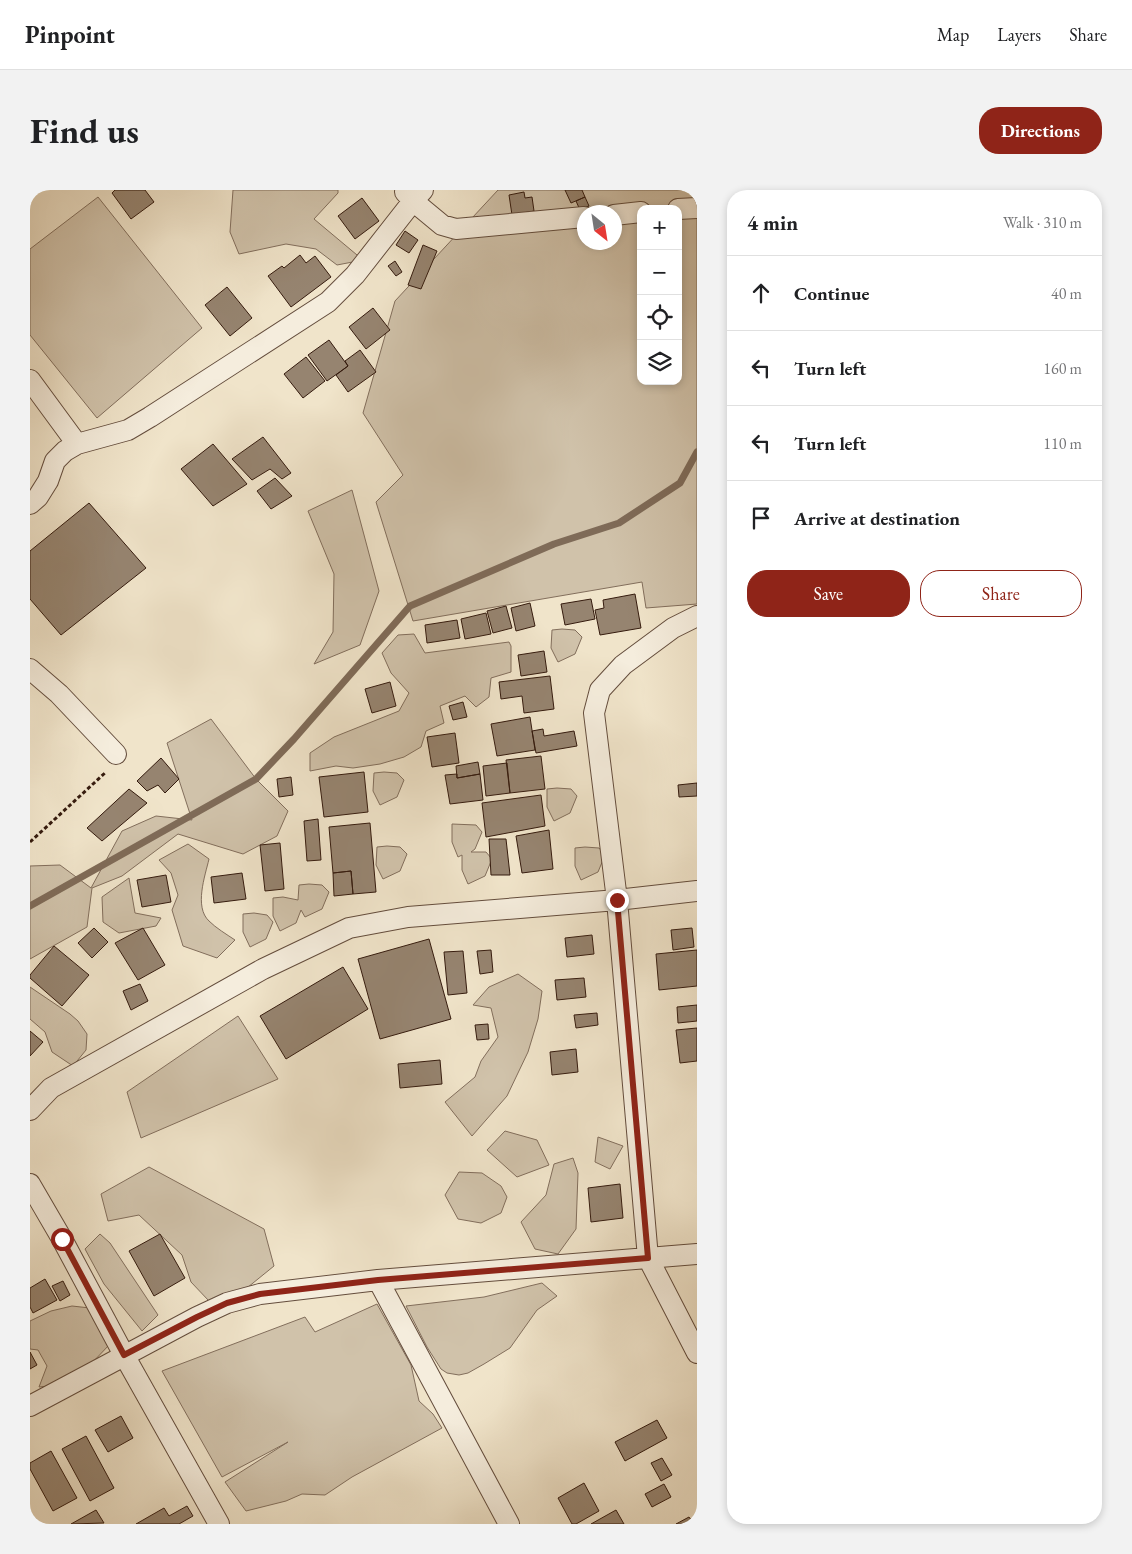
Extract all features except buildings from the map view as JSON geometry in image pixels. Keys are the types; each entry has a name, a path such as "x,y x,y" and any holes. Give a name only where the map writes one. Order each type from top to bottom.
{"street":[{"path":"30,504 38,497 48,481 55,461 65,451 77,444 128,430 328,302 355,275 413,194 442,225 456,229 577,218"},
{"path":"682,209 697,208"},
{"path":"622,214 637,212"},
{"path":"30,380 77,444"},
{"path":"697,616 673,628 623,665 600,690 594,713 617,900 648,1258 697,1353"},
{"path":"30,669 59,694 116,754"},
{"path":"30,1110 51,1088 263,969 349,928 408,917 617,900 697,891"},
{"path":"30,1184 219,1524"},
{"path":"30,1406 197,1317 227,1303 260,1294 378,1280 697,1254"},
{"path":"378,1280 509,1524"}],"path":[{"path":"30,842 108,770 116,754"}],"shaded area":[{"path":"233,190 338,190 338,193 314,219 363,260 337,265 316,249 286,244 239,254 230,232"},
{"path":"498,190 697,190 697,604 646,608 642,582 413,621 376,502 403,475 363,413 395,301"},
{"path":"98,197 202,328 97,418 30,335 30,249"},
{"path":"352,490 379,591 360,645 314,664 333,632 334,574 308,511"},
{"path":"552,630 575,630 582,637 575,654 558,662 551,648"},
{"path":"414,634 425,653 509,642 511,646 511,672 491,678 489,697 476,707 465,696 440,706 444,723 426,731 421,747 404,757 380,764 353,768 336,766 310,771 310,753 334,737 399,711 409,693 391,673 382,653 398,635"},
{"path":"211,719 256,779 288,811 277,836 243,854 178,834 122,876 92,888 87,927 30,959 30,866 60,865 91,888 122,831 156,816 192,820 167,743"},
{"path":"374,773 397,773 404,780 397,797 380,805 373,791"},
{"path":"547,789 571,789 577,796 570,813 554,821 547,807"},
{"path":"452,824 476,825 482,832 475,849 471,852 486,852 492,859 485,876 468,884 462,870 462,855 458,857 452,842"},
{"path":"188,844 209,859 201,900 205,915 215,926 235,940 217,958 183,946 172,910 178,895 171,873 159,860"},
{"path":"377,847 400,847 407,854 400,871 383,879 376,865"},
{"path":"575,848 599,848 605,855 598,872 581,880 575,866"},
{"path":"129,878 135,913 161,918 156,926 119,933 103,922 102,897"},
{"path":"299,885 322,885 329,892 322,909 305,917 301,910 296,923 280,931 273,916 273,898 283,897 298,900"},
{"path":"243,914 267,915 273,922 266,939 250,947 243,932"},
{"path":"518,974 542,991 538,1019 528,1052 507,1096 472,1136 445,1102 475,1077 481,1061 498,1037 491,1008 473,1005 489,987"},
{"path":"30,987 70,1014 78,1021 87,1034 86,1050 73,1066 52,1052 45,1032 30,1019"},
{"path":"238,1016 278,1079 141,1138 127,1092"},
{"path":"505,1131 537,1140 549,1165 517,1177 487,1150"},
{"path":"598,1137 623,1146 610,1169 595,1162"},
{"path":"573,1158 578,1173 576,1229 558,1254 535,1249 521,1222 546,1195 554,1164"},
{"path":"149,1167 264,1229 274,1266 237,1296 209,1301 191,1282 182,1255 139,1215 108,1221 101,1194"},
{"path":"459,1172 482,1173 501,1186 507,1197 501,1213 481,1223 458,1219 445,1195"},
{"path":"100,1234 110,1243 158,1315 142,1331 104,1284 85,1249"},
{"path":"542,1283 557,1296 537,1310 510,1348 468,1373 459,1375 447,1373 441,1369 427,1347 406,1306 484,1297"},
{"path":"377,1304 411,1365 419,1401 433,1414 442,1428 352,1477 325,1495 302,1494 286,1501 246,1511 225,1482 288,1442 222,1477 162,1371 305,1317 315,1332"},
{"path":"72,1306 90,1308 110,1344 90,1365 60,1385 39,1387 47,1366 38,1350 30,1349 30,1321 51,1311"}],"waterway":[{"path":"30,906 256,779 294,739 410,606 554,544 619,523 680,483 697,452"}],"route":[{"path":"62,1239 124,1355 227,1303 260,1294 378,1280 648,1258 617,900"}]}
